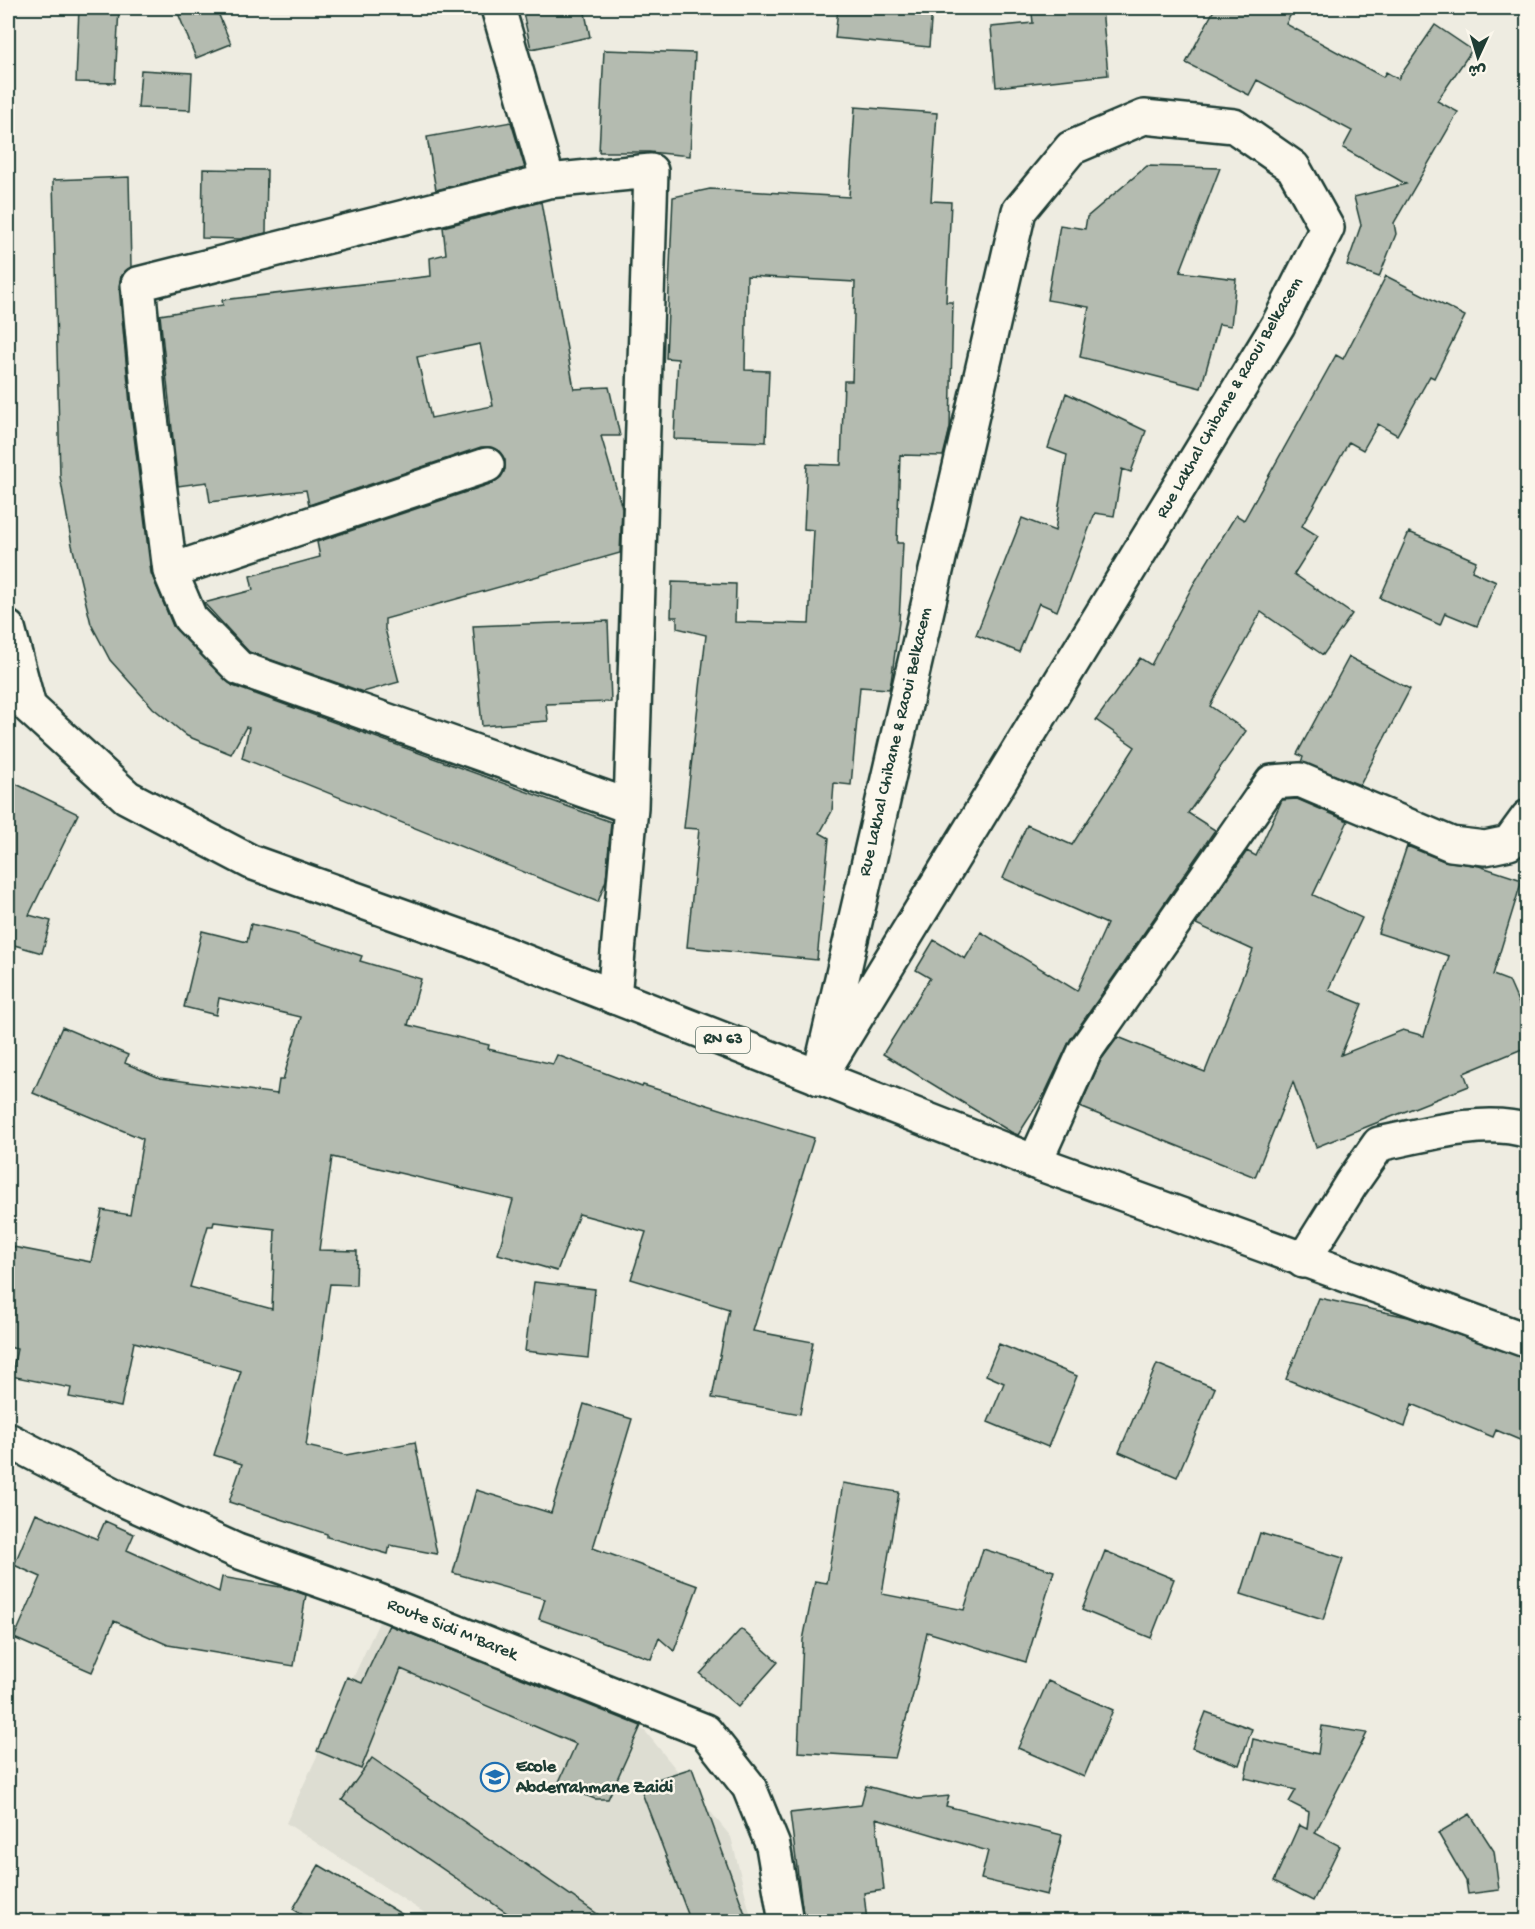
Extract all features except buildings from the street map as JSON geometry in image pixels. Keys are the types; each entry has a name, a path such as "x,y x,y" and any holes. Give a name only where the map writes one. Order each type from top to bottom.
{"street":[{"path":"498,8 548,181"},
{"name":"Rue Lakhal Chibane & Raoui Belkacem","path":"1144,117 1234,126 1293,167 1327,228 1278,325 819,1078 1018,211 1071,148 1144,117"},
{"path":"614,997 631,807 651,171 548,181 138,284 148,402 170,571 190,618 239,668 631,807"},
{"path":"170,571 487,465"},
{"name":"RN 63","path":"8,628 29,707 127,797 251,862 470,940 1035,1162 1527,1341"},
{"path":"1035,1162 1086,1051 1272,782 1300,780 1451,844 1485,848 1509,843 1527,817"},
{"path":"1303,1261 1379,1144 1445,1130 1511,1126 1527,1131"},
{"name":"Route Sidi M'Barek","path":"8,1440 122,1499 237,1551 376,1600 705,1731 749,1787 773,1846 786,1922"}],"shaded area":[{"name":"Ecole Abderrahmane Zaidi","path":"379,1622 645,1731 731,1837 752,1921 437,1921 286,1823"}],"place":[{"name":"Ecole Abderrahmane Zaidi","path":"495,1777"}]}
